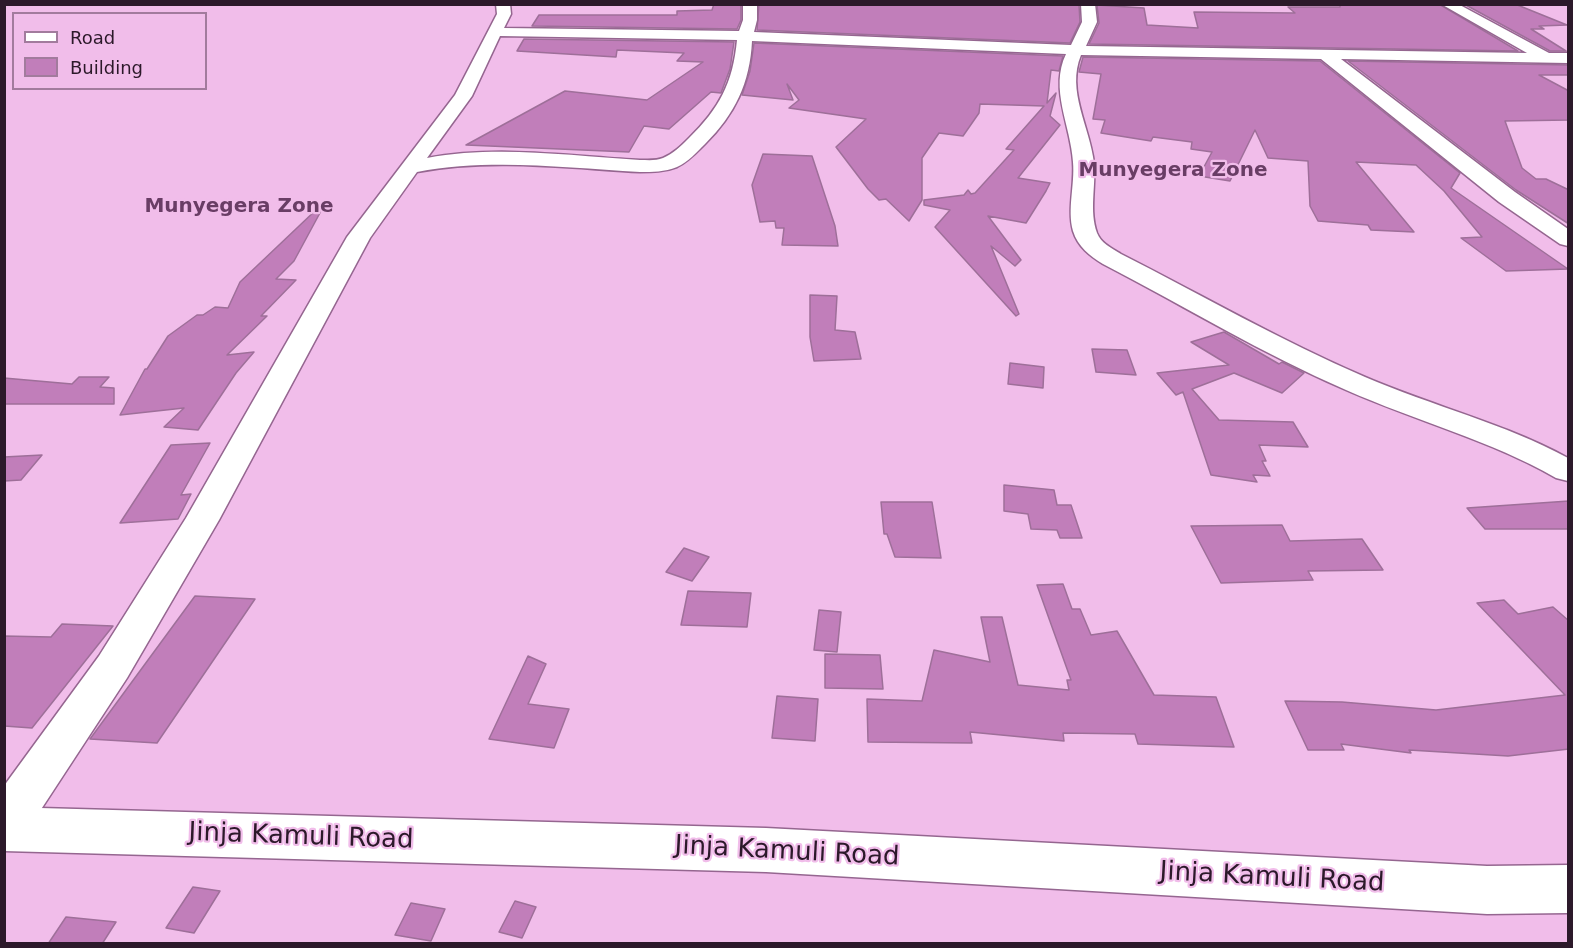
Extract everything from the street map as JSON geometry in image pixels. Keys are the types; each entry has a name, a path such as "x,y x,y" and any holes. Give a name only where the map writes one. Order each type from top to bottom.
{"street":[{"path":"412,167 453,159 487,157 639,166 658,166 672,162 684,154 718,120 732,94 742,61 745,36 750,20 750,4"},
{"path":"1088,4 1091,18 1068,71 1068,94 1078,131 1084,175 1082,200 1087,238 1093,245 1112,259 1268,341 1355,383 1550,459 1569,471"},
{"path":"1447,4 1569,68"},
{"path":"4,827 113,668 202,520 359,237 463,96 500,18 745,36 1077,50 1327,56 1569,58"},
{"path":"1327,56 1507,197 1569,239"},
{"name":"Jinja Kamuli Road","path":"4,827 766,850 1487,890 1569,889"}],"building":[{"path":"714,4 741,4 741,20 737,29 532,26 539,15 677,15 677,11 712,10"},
{"path":"759,4 1079,5 1080,22 1070,43 757,30"},
{"path":"1340,4 1439,4 1518,51 1089,44 1099,23 1097,5 1144,8 1147,25 1198,28 1194,12 1295,13 1288,7 1340,7"},
{"path":"1464,4 1515,4 1567,25 1539,26 1544,29 1531,29 1566,51 1550,51"},
{"path":"524,39 734,42 730,69 721,93 711,92 669,129 644,126 629,152 466,145 565,91 647,100 703,62 677,61 684,53 617,50 616,57 517,51"},
{"path":"754,43 1063,56 1059,71 1051,70 1047,103 1056,93 1050,116 1060,125 1018,178 1050,183 1026,223 988,216 1021,260 1015,266 991,246 1019,314 1016,316 935,227 950,210 924,205 924,200 964,195 968,190 971,194 975,193 1014,150 1006,149 1044,106 980,104 979,113 963,136 939,133 922,158 922,200 909,221 886,199 879,200 868,189 836,147 866,119 789,108 799,100 787,84 793,100 742,95 750,71"},
{"path":"1083,57 1320,61 1460,173 1451,188 1568,269 1506,271 1461,238 1482,237 1444,191 1416,165 1356,162 1414,232 1371,230 1368,225 1318,221 1310,206 1308,161 1268,158 1255,130 1230,181 1199,176 1212,152 1191,149 1192,142 1153,137 1151,141 1101,133 1105,120 1093,119 1101,74 1079,72"},
{"path":"1348,61 1569,65 1569,75 1539,75 1569,91 1569,120 1505,121 1522,168 1536,179 1546,179 1569,190 1569,224 1516,190"},
{"path":"763,154 812,156 835,226 838,246 782,245 784,228 776,228 775,221 760,222 752,185"},
{"path":"318,208 321,211 294,261 276,279 296,280 261,316 267,316 227,355 254,352 236,373 198,430 164,427 184,408 120,415 145,369 168,336 197,315 203,315 215,307 228,308 240,282"},
{"path":"810,295 837,296 835,330 855,332 861,359 814,361 810,337"},
{"path":"1224,332 1279,364 1282,362 1304,373 1282,393 1234,373 1192,389 1219,420 1293,422 1308,447 1259,445 1266,461 1262,461 1270,476 1253,475 1257,482 1211,475 1183,392 1176,395 1157,373 1229,365 1191,342"},
{"path":"1092,349 1127,350 1136,375 1096,372"},
{"path":"1010,363 1044,367 1043,388 1008,384"},
{"path":"79,377 109,377 100,387 114,388 114,404 4,404 4,378 72,384"},
{"path":"210,443 181,495 191,494 178,519 120,523 171,445"},
{"path":"42,455 21,480 4,481 4,457"},
{"path":"1004,485 1054,490 1057,505 1071,505 1082,538 1060,538 1057,530 1031,529 1028,514 1004,511"},
{"path":"1569,501 1569,529 1485,529 1467,508"},
{"path":"881,502 932,502 941,558 895,557 887,534 884,534"},
{"path":"1282,525 1290,541 1362,539 1383,570 1308,571 1313,580 1221,583 1191,526"},
{"path":"684,548 709,557 692,581 666,572"},
{"path":"1063,584 1072,609 1080,609 1091,635 1117,631 1154,695 1216,697 1234,747 1138,744 1135,734 1063,733 1064,741 970,732 972,743 868,742 867,699 922,701 934,650 990,662 981,617 1002,617 1018,685 1069,690 1067,680 1071,680 1037,585"},
{"path":"688,591 751,593 747,627 681,625"},
{"path":"195,596 255,599 157,743 90,739"},
{"path":"1504,600 1518,614 1553,607 1569,621 1569,749 1508,756 1409,750 1411,753 1341,744 1344,750 1308,750 1285,701 1342,702 1436,710 1565,695 1477,603"},
{"path":"819,610 841,612 837,652 814,650"},
{"path":"62,624 113,626 32,728 4,726 4,636 51,637"},
{"path":"825,654 880,655 883,689 825,688"},
{"path":"528,656 546,664 528,704 569,709 554,748 489,739"},
{"path":"777,696 818,699 815,741 772,738"},
{"path":"193,887 220,891 194,933 166,928"},
{"path":"515,901 536,907 522,938 499,932"},
{"path":"411,903 445,909 431,941 395,935"},
{"path":"66,917 116,922 102,944 48,944"}],"district":[{"name":"Munyegera Zone","path":"1173,171"},
{"name":"Munyegera Zone","path":"239,207"}]}
